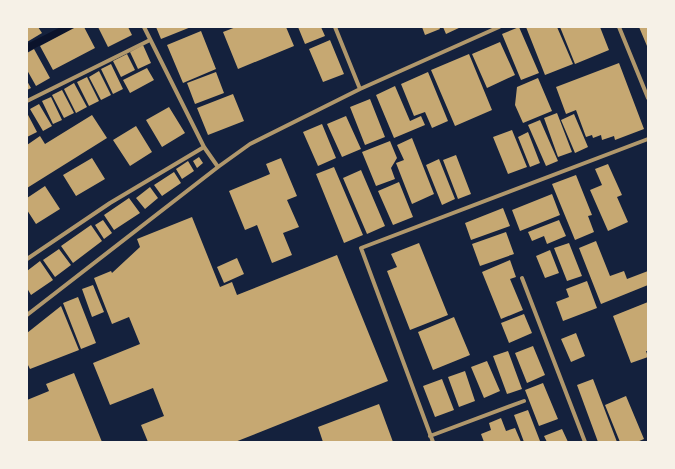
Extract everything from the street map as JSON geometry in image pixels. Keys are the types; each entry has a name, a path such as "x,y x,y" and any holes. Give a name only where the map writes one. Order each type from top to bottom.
{"street":[{"path":"144,27 204,147 218,167"},
{"path":"335,27 360,89"},
{"path":"27,315 218,167 250,144 360,89 499,27"},
{"path":"619,27 648,98"},
{"path":"27,101 150,40"},
{"path":"433,442 361,248 648,139"},
{"path":"27,259 110,203 204,147"},
{"path":"522,278 586,442"},
{"path":"430,436 524,401"}],"building":[{"path":"27,27 38,27 42,33 27,42"},
{"path":"76,27 84,27 95,48 53,70 40,46"},
{"path":"98,27 128,27 132,35 108,47"},
{"path":"156,27 191,27 161,39"},
{"path":"236,27 286,27 294,46 238,69 223,32"},
{"path":"298,27 321,27 325,36 305,44"},
{"path":"422,27 439,27 440,29 425,35"},
{"path":"443,27 461,27 446,34"},
{"path":"519,27 539,73 521,80 502,34"},
{"path":"526,27 557,27 573,64 545,75"},
{"path":"560,27 600,27 609,50 575,64"},
{"path":"639,27 648,27 648,46 647,46"},
{"path":"201,31 216,69 183,83 167,45"},
{"path":"330,40 344,74 323,82 309,49"},
{"path":"500,42 515,75 487,88 472,54"},
{"path":"143,45 151,63 138,69 130,52"},
{"path":"34,49 50,78 36,86 27,70 27,53"},
{"path":"127,54 135,70 121,77 113,61"},
{"path":"469,54 492,110 455,126 431,70"},
{"path":"619,63 644,129 615,140 614,136 602,140 601,135 593,138 592,135 586,137 576,110 566,114 556,87"},
{"path":"111,64 123,89 113,94 101,69"},
{"path":"147,68 154,80 130,93 123,80"},
{"path":"99,71 111,95 101,100 89,77"},
{"path":"216,72 224,93 195,104 187,83"},
{"path":"428,72 448,121 432,128 425,112 414,116 401,84"},
{"path":"87,77 99,101 89,106 77,82"},
{"path":"538,78 552,111 523,123 515,105 517,87"},
{"path":"27,81 31,88 27,90"},
{"path":"74,83 87,107 76,113 64,89"},
{"path":"395,86 410,121 421,116 425,125 394,138 376,95"},
{"path":"62,90 74,113 64,118 52,95"},
{"path":"233,94 244,121 208,135 197,108"},
{"path":"51,97 62,120 53,124 42,101"},
{"path":"370,99 385,137 365,145 350,107"},
{"path":"39,104 52,126 43,131 30,109"},
{"path":"169,107 185,133 162,147 146,120"},
{"path":"27,113 37,132 27,137"},
{"path":"557,113 572,152 558,157 544,118"},
{"path":"574,114 588,147 575,153 561,120"},
{"path":"92,115 107,138 27,188 27,145 40,136 45,144"},
{"path":"346,116 361,149 342,157 327,124"},
{"path":"540,120 558,161 546,166 528,125"},
{"path":"322,124 336,158 318,166 303,132"},
{"path":"136,126 152,152 130,166 113,140"},
{"path":"512,130 527,167 508,174 493,137"},
{"path":"528,132 540,163 530,167 518,137"},
{"path":"412,138 434,194 412,204 396,163 404,160 397,145"},
{"path":"390,141 397,158 391,168 395,179 376,186 362,152"},
{"path":"456,155 471,194 458,199 443,160"},
{"path":"199,157 203,163 197,168 193,161"},
{"path":"92,158 105,179 76,196 63,175"},
{"path":"281,158 297,196 287,200 299,227 283,233 292,255 272,263 257,225 245,230 229,191 270,174 266,164"},
{"path":"439,159 455,199 442,205 426,165"},
{"path":"188,161 194,171 182,179 176,169"},
{"path":"608,164 622,195 617,197 628,222 608,231 590,190 602,185 595,169"},
{"path":"334,167 363,235 344,243 316,174"},
{"path":"361,170 385,226 367,234 343,178"},
{"path":"174,172 181,183 162,196 154,185"},
{"path":"576,175 592,215 588,216 594,232 575,240 552,184"},
{"path":"399,182 413,217 393,225 378,191"},
{"path":"45,186 60,209 36,224 27,210 27,198"},
{"path":"150,187 158,198 145,209 136,198"},
{"path":"552,194 560,215 520,231 512,210"},
{"path":"129,198 140,213 114,230 104,215"},
{"path":"503,208 510,226 471,240 465,223"},
{"path":"192,217 220,287 232,282 237,295 337,255 388,381 235,442 148,442 141,425 164,416 153,388 110,405 93,363 140,344 129,317 112,324 94,278 111,271 112,273 140,247 137,239"},
{"path":"103,220 112,233 104,239 95,225"},
{"path":"559,220 566,236 547,244 544,236 532,241 528,232"},
{"path":"91,225 102,241 73,263 61,246"},
{"path":"506,232 514,254 480,266 472,244"},
{"path":"596,241 610,276 624,271 627,279 648,271 648,285 601,304 579,248"},
{"path":"419,243 448,315 410,330 387,271 397,267 391,254"},
{"path":"569,243 582,276 567,281 554,248"},
{"path":"59,249 71,265 55,277 43,260"},
{"path":"550,250 559,273 545,278 536,256"},
{"path":"237,258 244,274 224,283 217,267"},
{"path":"510,260 516,277 510,279 523,310 501,319 482,272"},
{"path":"40,261 53,280 31,295 27,288 27,271"},
{"path":"587,281 597,308 563,321 556,302 569,297 566,289"},
{"path":"93,285 104,312 92,317 82,289"},
{"path":"78,297 96,343 81,349 63,303"},
{"path":"648,302 648,351 646,351 648,357 631,363 613,316"},
{"path":"61,306 79,350 30,369 27,363 27,333"},
{"path":"524,314 532,333 509,343 501,323"},
{"path":"454,317 470,355 433,370 418,332"},
{"path":"576,333 585,356 571,362 561,339"},
{"path":"533,346 545,375 527,383 515,353"},
{"path":"508,351 522,389 507,394 493,356"},
{"path":"487,361 500,391 484,398 471,367"},
{"path":"465,371 475,401 459,407 448,377"},
{"path":"74,373 102,442 27,442 27,400 49,391 46,384"},
{"path":"442,379 454,410 435,417 423,386"},
{"path":"593,379 617,442 598,442 577,385"},
{"path":"543,383 558,419 539,426 525,390"},
{"path":"626,396 644,439 637,442 620,442 605,405"},
{"path":"379,404 393,442 323,442 318,427"},
{"path":"528,410 540,441 538,442 524,442 514,415"},
{"path":"501,418 506,431 515,428 521,442 484,442 481,434 491,430 489,423"},
{"path":"562,429 568,442 547,442 544,436"}],"waterway":[{"path":"27,48 69,27"}]}
